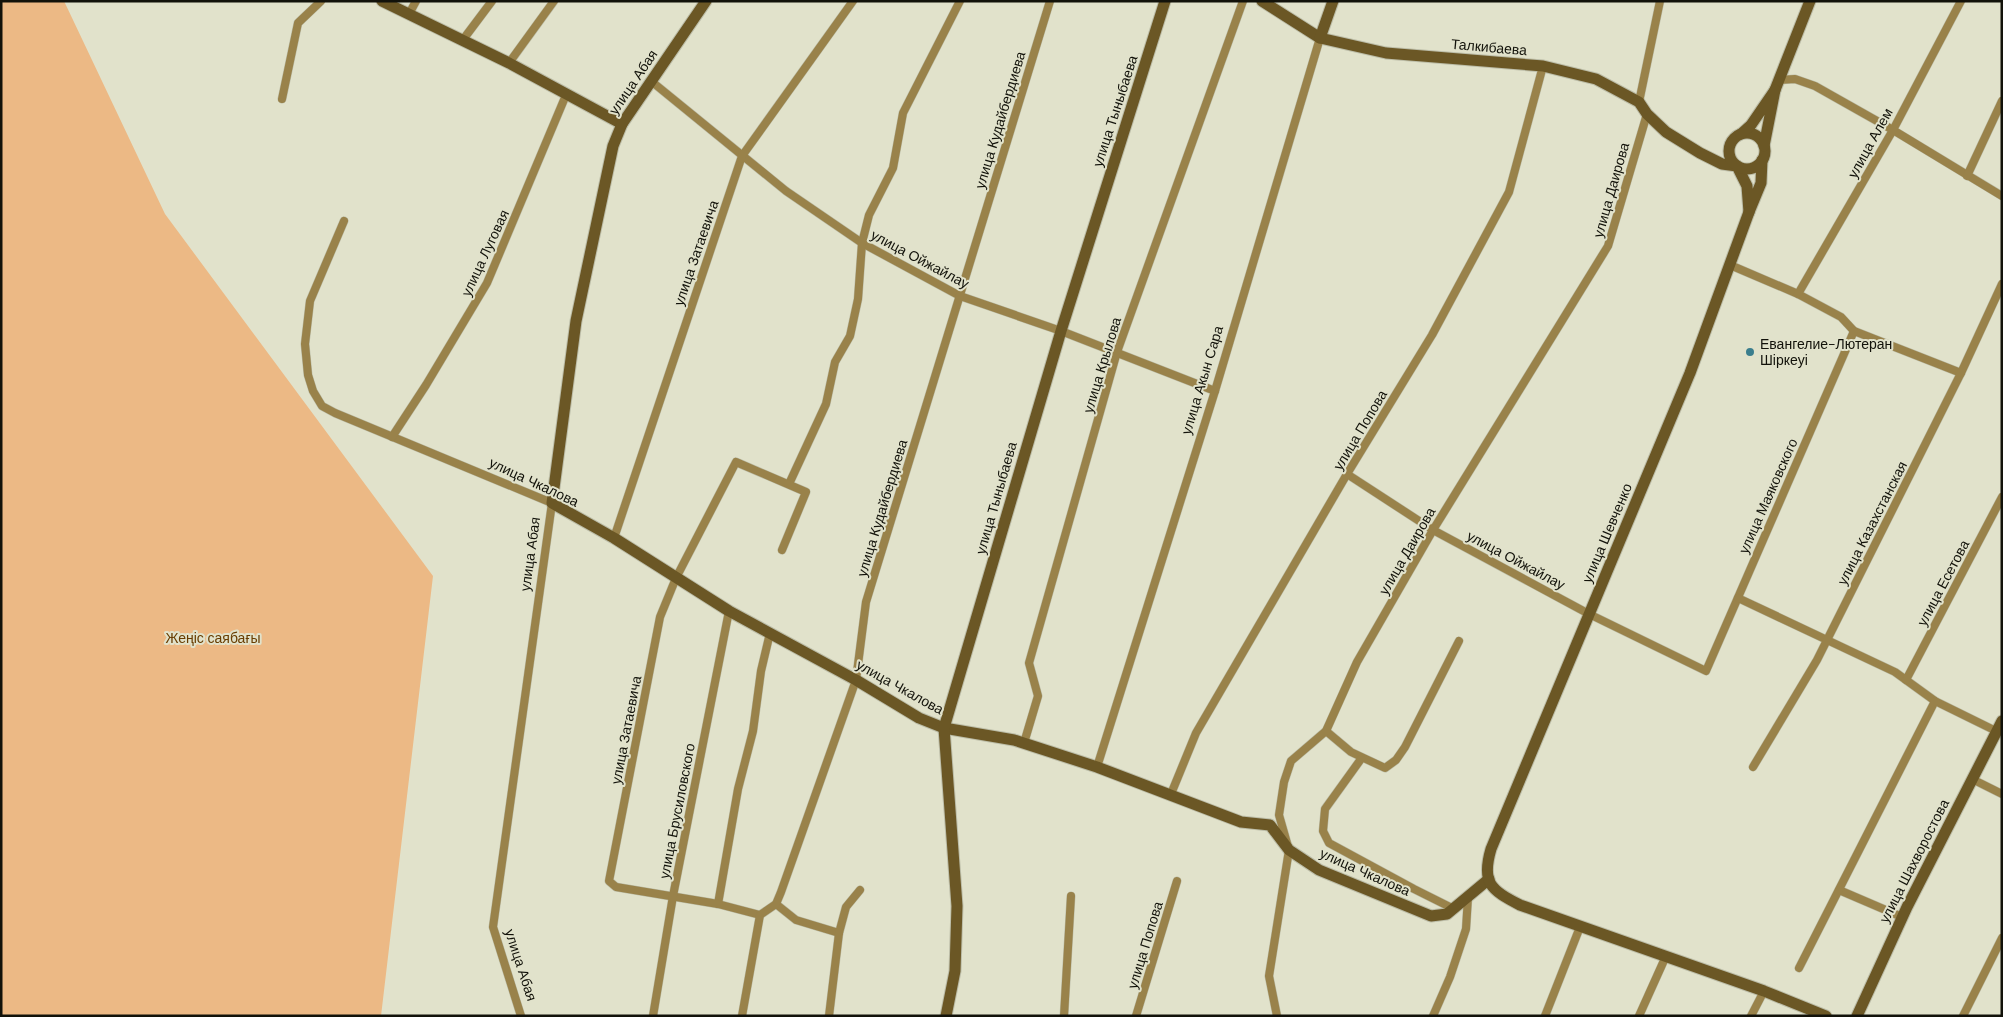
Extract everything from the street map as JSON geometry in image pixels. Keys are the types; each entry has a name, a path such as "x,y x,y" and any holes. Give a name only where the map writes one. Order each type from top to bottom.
{"street":[{"path":"282,99 298,23 321,1"},
{"path":"382,1 510,63 622,124"},
{"path":"408,14 416,1"},
{"path":"462,41 492,1"},
{"path":"510,63 554,1"},
{"name":"улица Абая","path":"521,1016 493,927 576,321 614,146 622,124 706,1"},
{"name":"улица Затаевича","path":"614,538 742,156 852,1"},
{"path":"788,484 826,404 835,362 850,336 858,299 862,243 869,216 893,168 903,113 960,1"},
{"name":"улица Кудайбердиева","path":"776,904 856,680 866,602 1050,1"},
{"name":"улица Тыныбаева","path":"946,1016 955,972 958,906 944,728 1061,331 1165,1"},
{"name":"улица Крылова","path":"1024,744 1038,696 1029,663 1117,352 1243,1"},
{"name":"Талкибаева","path":"1262,1 1320,38 1386,53 1543,66 1596,79 1639,102 1647,114 1666,132 1700,153 1722,164 1738,166"},
{"name":"улица Акын Сара","path":"1097,767 1215,391 1320,38 1333,1"},
{"path":"1639,102 1660,1"},
{"path":"1738,166 1743,169 1754,168 1762,160 1765,153 1764,146 1777,85 1810,1"},
{"name":"улица Алем","path":"1798,294 1893,130 1961,1"},
{"name":"улица Попова","path":"1171,794 1196,733 1347,474 1432,335 1510,192 1543,66"},
{"path":"1700,153 1717,152 1731,143 1751,126 1777,85 1796,79 1815,86 1893,130 2002,196"},
{"name":"улица Ойжайлау","path":"651,81 786,191 862,243 960,296 1061,331 1215,391"},
{"name":"улица Луговая","path":"392,436 426,385 487,283 566,95"},
{"path":"1967,176 2002,101"},
{"name":"улица Даирова","path":"1277,1016 1269,976 1289,850 1279,815 1284,782 1291,761 1326,731 1356,662 1433,530 1608,246 1647,114"},
{"path":"1741,134 1752,134 1764,146"},
{"path":"1731,143 1729,148 1731,158 1738,166 1747,186 1749,212"},
{"name":"улица Шевченко","path":"1489,879 1486,865 1495,840 1690,373 1761,183 1762,160"},
{"name":"улица Чкалова","path":"344,221 310,301 305,344 308,375 313,391 322,406 552,503 614,538 729,611 856,680 919,718 944,728 1024,744 1097,767 1241,822 1270,825 1289,850 1319,870 1431,916 1447,914 1489,879"},
{"path":"1730,265 1798,294 1841,317 1854,331 1961,373"},
{"name":"улица Казахстанская","path":"1753,767 1817,660 1961,373 2002,284"},
{"name":"улица Маяковского","path":"1706,671 1854,331"},
{"path":"676,578 736,462 806,492 782,550"},
{"name":"улица Ойжайлау","path":"1347,474 1433,530 1589,614 1706,671"},
{"name":"улица Есетова","path":"1906,680 2002,497"},
{"name":"улица Затаевича","path":"673,896 616,887 609,881 660,617 676,578"},
{"path":"1738,598 1894,672 1935,701 1996,731"},
{"name":"улица Брусиловского","path":"653,1016 673,896 729,611"},
{"path":"718,904 738,789 753,731 761,671 770,633"},
{"path":"1326,731 1351,752 1385,768 1396,760 1406,747 1459,641"},
{"path":"1799,968 1935,701"},
{"name":"улица Шахворостова","path":"1857,1016 1902,917 2002,721"},
{"path":"1361,758 1325,809 1323,831 1329,843 1454,909"},
{"path":"1972,779 2002,794"},
{"path":"1489,879 1492,888 1520,905 1764,991 1826,1016"},
{"name":"улица Попова","path":"1136,1016 1177,881"},
{"path":"830,1016 839,933 846,907 860,890"},
{"path":"1839,890 1902,917"},
{"path":"673,896 718,904 760,915"},
{"path":"1064,1016 1071,896"},
{"path":"1433,1016 1450,976 1466,929 1468,897"},
{"path":"742,1016 760,915 776,904 796,920 839,933"},
{"path":"1545,1016 1580,927"},
{"path":"1963,1016 2002,938"},
{"path":"1639,1016 1666,956"},
{"path":"1751,1016 1764,991"}],"green space":[{"name":"Жеңіс саябағы","path":"1,1 64,1 165,214 433,576 381,1016 1,1016"}],"place":[{"name":"Евангелие-Лютеран Шіркеуі","path":"1750,352"}]}
